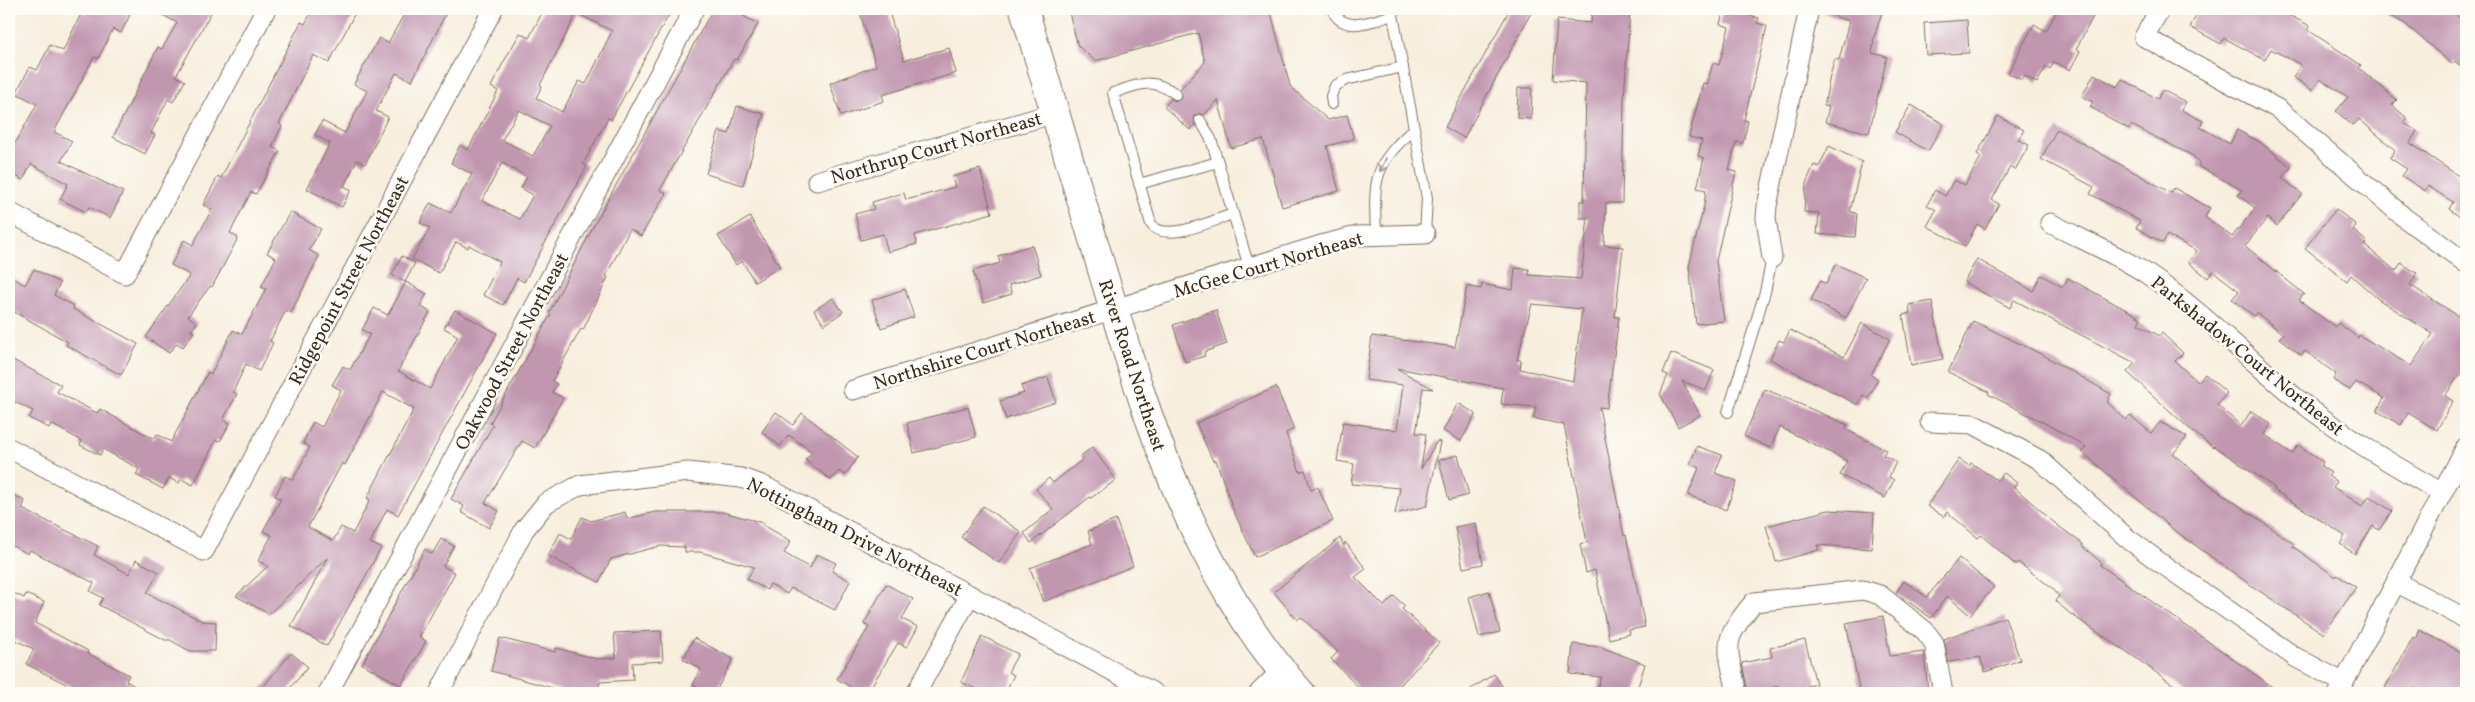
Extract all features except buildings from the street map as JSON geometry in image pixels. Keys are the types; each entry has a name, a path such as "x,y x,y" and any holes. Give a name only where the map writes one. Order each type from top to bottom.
{"main road":[{"name":"River Road Northeast","path":"1024,9 1114,308 1163,459 1186,515 1214,570 1242,617 1281,671 1302,693"}],"street":[{"path":"9,212 125,274 266,9"},
{"name":"Ridgepoint Street Northeast","path":"9,448 204,551 492,9"},
{"name":"Oakwood Street Northeast","path":"328,693 694,9"},
{"path":"1772,258 1766,218 1767,206 1809,9"},
{"path":"2160,9 2144,37 2278,109 2406,219 2466,263"},
{"name":"Northrup Court Northeast","path":"816,182 1055,113"},
{"name":"Parkshadow Court Northeast","path":"2050,223 2145,273 2172,292 2296,398 2333,426 2378,456 2442,493"},
{"name":"McGee Court Northeast","path":"1114,308 1321,245 1357,236 1425,234"},
{"name":"Northshire Court Northeast","path":"853,390 1114,308"},
{"path":"1930,422 1973,424 2040,460 2127,538 2341,688 2466,446"},
{"name":"Nottingham Drive Northeast","path":"443,692 524,530 546,503 563,492 580,485 688,472 741,478 762,485 1154,693"},
{"path":"2396,582 2466,619"},
{"path":"1737,693 1727,646 1734,627 1754,602 1862,590 1880,595 1925,631 1934,643 1943,693"},
{"path":"916,693 970,595"},
{"path":"1259,693 1281,671"}],"lane":[{"path":"1332,9 1339,19 1354,25 1394,12 1427,198 1425,234"},
{"path":"1332,104 1330,96 1335,86 1346,80 1403,67"},
{"path":"1176,94 1161,84 1139,84 1113,93 1151,224 1155,230 1162,233 1175,232 1233,214"},
{"path":"1200,120 1211,139 1249,267"},
{"path":"1376,234 1374,191 1383,162 1394,146 1414,129"},
{"path":"1140,184 1218,162"},
{"path":"1728,412 1764,292 1772,258"}]}
